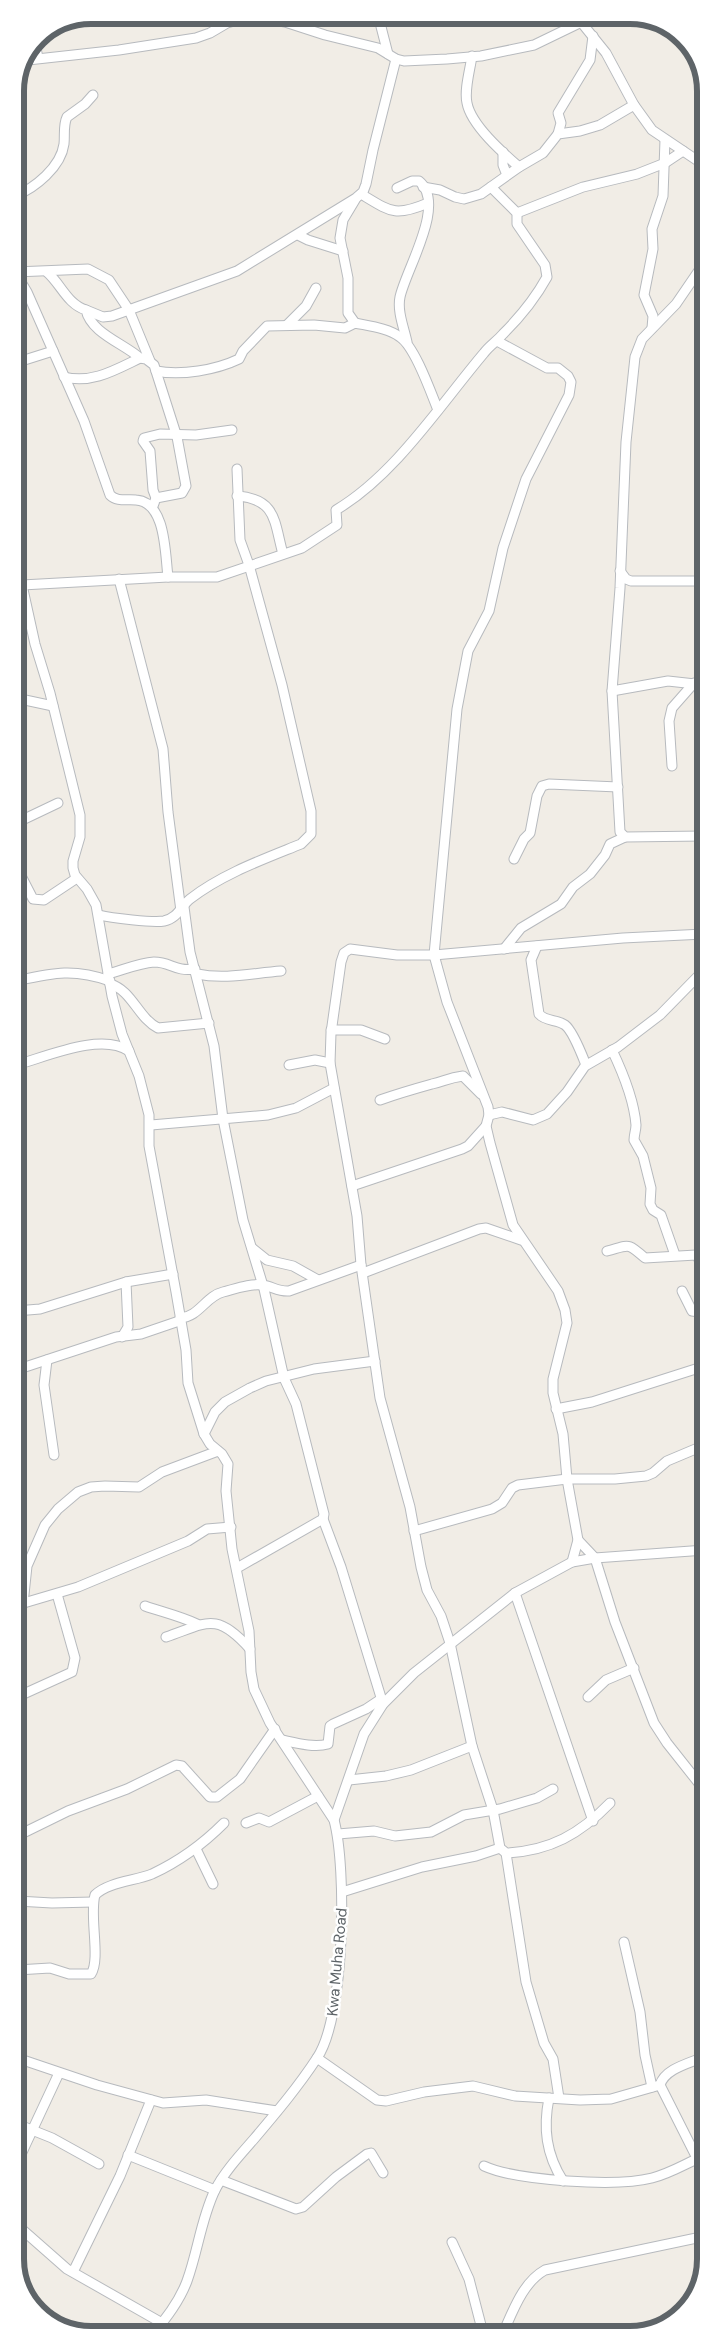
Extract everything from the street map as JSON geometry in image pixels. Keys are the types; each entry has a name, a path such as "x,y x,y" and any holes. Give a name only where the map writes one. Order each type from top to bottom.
{"street":[{"path":"32,59 119,50 196,38 227,24"},
{"path":"291,24 325,35 378,48 396,59 427,60 472,56 534,45 576,24"},
{"path":"380,24 388,54"},
{"path":"579,24 593,36 606,53 634,105 652,130 664,140 697,160"},
{"path":"423,186 440,190 455,198 464,199 482,194 519,167 543,153 558,134 561,125 558,113 590,60 593,36"},
{"path":"37,52 38,58"},
{"path":"472,56 466,101 468,109 485,132 519,167"},
{"path":"355,323 348,312 348,278 340,238 341,229 343,220 366,184 372,150 396,59"},
{"path":"24,192 34,187 54,166 63,150 67,117 86,104 94,95"},
{"path":"558,134 580,131 600,124 634,105"},
{"path":"652,328 652,316 644,294 652,249 652,229 663,196 664,140"},
{"path":"503,152 503,165 507,176"},
{"path":"517,213 583,187 630,177 665,163 684,152"},
{"path":"397,188 412,181 419,181 423,186 428,204 421,240 400,296 400,313 408,345 438,410"},
{"path":"24,585 119,579 217,576 312,543 337,525 336,510 355,498 390,466 485,351 529,303 547,277 545,264 517,224 517,213 491,187"},
{"path":"359,196 398,213 410,212 428,204"},
{"path":"47,272 54,279 62,293 80,308 103,317 129,310 237,272 359,196"},
{"path":"298,235 343,251"},
{"path":"24,272 90,270 113,284 129,310 156,371 176,434 186,478 185,490 178,495 154,502 121,500 110,495 84,421 24,287"},
{"path":"625,837 620,832 618,822 618,787 612,691 626,442 635,357 642,338 676,304 697,273"},
{"path":"287,325 306,306 316,288"},
{"path":"86,310 88,320 104,334 128,347 140,358 150,361"},
{"path":"156,371 175,373 226,366 239,359 242,351 267,326 287,325 345,328 355,323 390,332 401,337 408,345"},
{"path":"352,1186 468,1146 486,1126 489,1115 447,1002 434,955 457,709 468,651 488,611 503,548 526,479 556,422 571,388 568,376 558,368 547,368 497,340"},
{"path":"24,360 52,351"},
{"path":"64,377 77,380 99,377 140,358"},
{"path":"168,577 162,532 154,502 150,451 143,441 144,438 152,434 196,435 232,430"},
{"path":"99,915 110,918 164,921 182,909 188,900 208,887 307,840 312,829 311,811 282,685 249,565 240,540 237,469"},
{"path":"237,496 256,498 267,506 283,554"},
{"path":"620,571 626,579 631,581 697,581"},
{"path":"119,579 163,749 168,812 182,909 214,1046 223,1119 243,1220 262,1285 284,1378 296,1404 323,1519 341,1567 382,1702"},
{"path":"24,594 35,644 53,706 80,815 80,837 73,862 77,878 93,897 99,915 110,980 122,1034 139,1076 151,1125 149,1146 186,1350 188,1383 204,1434"},
{"path":"612,691 668,681 697,684"},
{"path":"672,766 669,721 672,708 694,683"},
{"path":"24,699 53,706"},
{"path":"514,859 524,839 530,833 537,796 542,786 549,784 618,787"},
{"path":"24,819 58,803"},
{"path":"504,949 521,928 561,904 573,888 590,874 605,855 610,844 625,837 697,836"},
{"path":"24,882 33,900 38,901 44,900 77,878"},
{"path":"563,2180 547,2148 546,2116 554,2098 553,2059 544,2044 526,1982 494,1810 472,1746 450,1643 441,1616 427,1590 410,1507 382,1405 352,1186 330,1063 331,1030 341,962 347,950 358,948 397,955 434,955 623,938 697,934"},
{"path":"537,946 531,960 539,1014 545,1019 567,1027 586,1065"},
{"path":"110,980 153,962 180,970 196,971 212,977 243,976 250,973 281,971"},
{"path":"24,980 68,972 91,974 110,980 124,992 151,1024 158,1028 209,1023"},
{"path":"489,1115 502,1112 525,1119 540,1118 558,1103 586,1065 612,1050 660,1015 697,976"},
{"path":"331,1030 361,1030 386,1038"},
{"path":"108,1044 122,1034"},
{"path":"24,1063 85,1046 108,1044 119,1046 130,1052"},
{"path":"612,1050 624,1075 630,1097 636,1127 634,1140 644,1156 651,1188 650,1204 661,1215 675,1256"},
{"path":"289,1065 315,1060 330,1063"},
{"path":"380,1100 405,1091 436,1084 446,1078 462,1076 482,1094"},
{"path":"151,1125 268,1114 296,1108 334,1088"},
{"path":"486,1126 513,1225 521,1240 545,1270 558,1292 565,1310 567,1323 553,1379 556,1409 563,1434 567,1479 578,1540 572,1562"},
{"path":"24,1367 122,1337 141,1334 196,1312 220,1293 262,1285 284,1292 318,1280 362,1269 479,1229 486,1228 521,1240"},
{"path":"607,1251 630,1245 635,1247 645,1258 697,1256"},
{"path":"251,1247 267,1260 293,1266 318,1280"},
{"path":"24,1310 40,1309 126,1282 173,1274"},
{"path":"122,1337 128,1327 126,1282"},
{"path":"682,1291 692,1311 697,1313"},
{"path":"47,1360 44,1385 54,1455"},
{"path":"204,1434 215,1412 225,1402 266,1381 314,1369 375,1361"},
{"path":"556,1409 592,1402 697,1369"},
{"name":"Kwa Muha Road","path":"159,2326 186,2282 204,2217 215,2190 277,2111 326,2043 332,2021 338,1968 342,1892 338,1834 334,1820 275,1730 254,1688 249,1630 236,1565 226,1491 228,1464 210,1444 204,1434"},
{"path":"414,1531 492,1509 502,1503 512,1488 518,1485 567,1479 615,1479 646,1476 653,1473 667,1461 697,1448"},
{"path":"24,1582 27,1566 45,1525 58,1509 78,1492 91,1487 139,1487 162,1472 218,1451"},
{"path":"236,1565 323,1519"},
{"path":"24,1603 57,1594 137,1562 188,1541 207,1529 231,1527"},
{"path":"578,1540 595,1558 615,1622 654,1722 666,1743 697,1780"},
{"path":"334,1820 364,1734 382,1702 450,1643 515,1593 572,1562 595,1558 697,1551"},
{"path":"515,1593 593,1821"},
{"path":"24,1694 72,1672 74,1668 75,1658 57,1594"},
{"path":"145,1606 164,1614 180,1616 197,1624"},
{"path":"166,1637 197,1624 217,1624 229,1628 250,1649"},
{"path":"588,1697 606,1680 634,1668"},
{"path":"282,1740 298,1744 328,1744 330,1726 382,1702"},
{"path":"24,1833 68,1811 127,1789 176,1765 182,1766 210,1797 217,1797 240,1779 275,1730"},
{"path":"349,1780 386,1776 405,1771 472,1746"},
{"path":"338,1834 374,1831 394,1836 430,1832 455,1818 537,1798 554,1789"},
{"path":"246,1824 259,1818 269,1822 318,1796"},
{"path":"342,1892 422,1867 483,1854 537,1849 563,1840 593,1821 610,1803"},
{"path":"24,1970 50,1968 69,1974 91,1974 94,1962 93,1902 95,1895 100,1889 151,1874 196,1849 224,1823"},
{"path":"196,1849 213,1884"},
{"path":"24,1902 52,1904 93,1902"},
{"path":"624,1942 656,2086 662,2092 697,2149"},
{"path":"317,2058 377,2100 386,2101 424,2092 473,2086 515,2096 611,2099 656,2086 668,2073 697,2060"},
{"path":"24,2060 59,2073 163,2103 206,2100 277,2111"},
{"path":"24,2149 59,2073"},
{"path":"73,2272 108,2204 151,2100"},
{"path":"24,2127 99,2164"},
{"path":"221,2180 296,2209 303,2207 336,2177 367,2154 371,2154 383,2173"},
{"path":"128,2155 215,2190"},
{"path":"484,2166 513,2174 563,2180 644,2180 680,2168 697,2160"},
{"path":"24,2230 73,2272 162,2323"},
{"path":"506,2326 524,2290 538,2274 545,2270 697,2238"},
{"path":"452,2242 470,2279 481,2326"}]}
